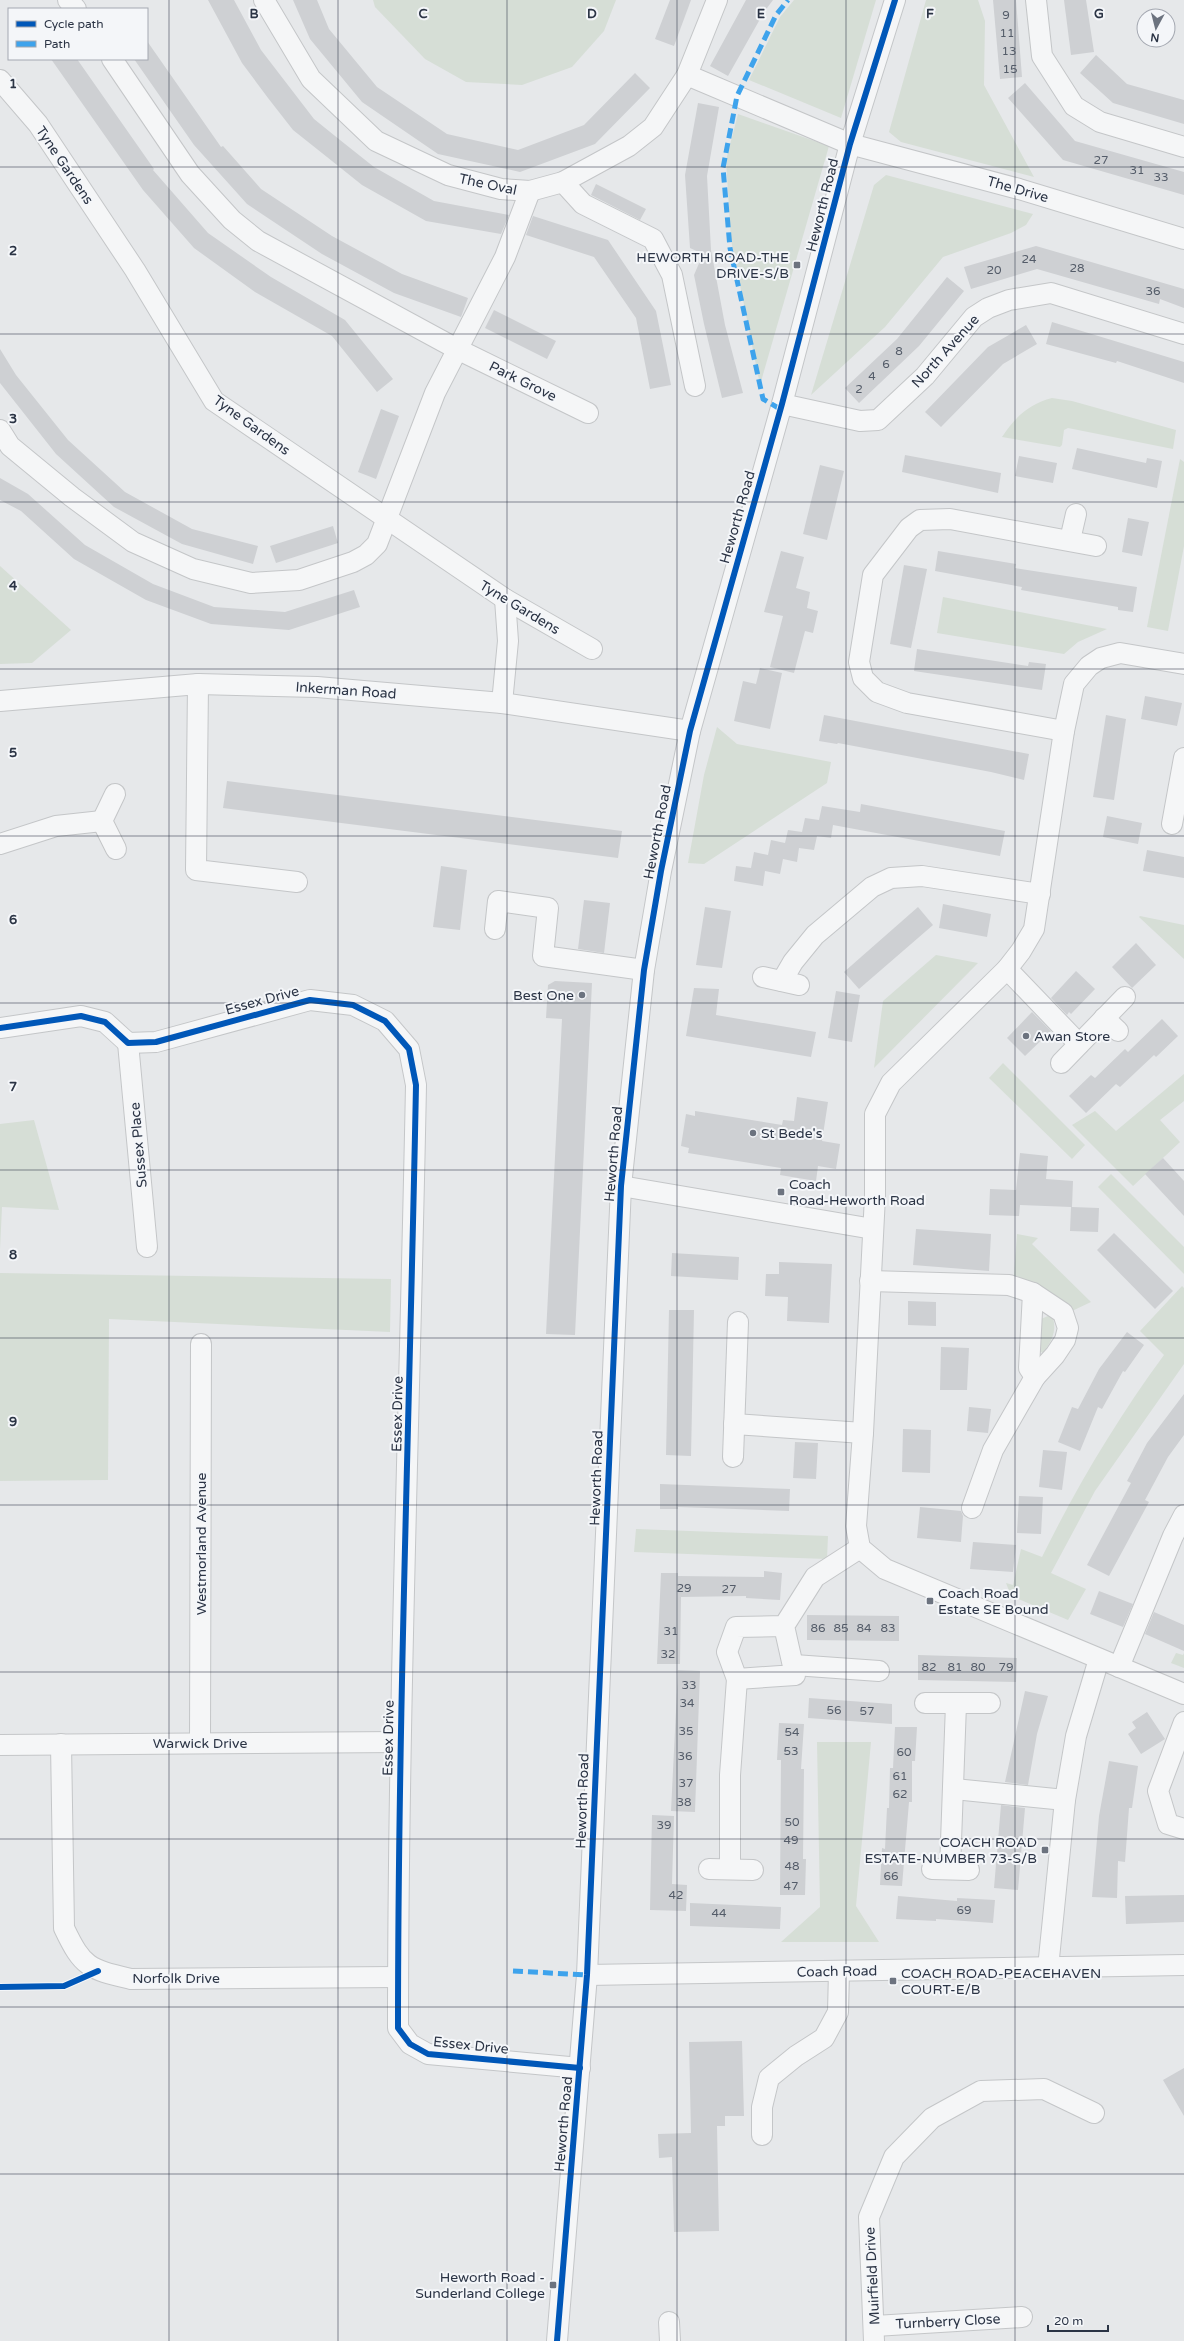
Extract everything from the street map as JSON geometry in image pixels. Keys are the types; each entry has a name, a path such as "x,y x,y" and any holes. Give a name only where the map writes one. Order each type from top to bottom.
{"street":[{"path":"68,0 75,8"},
{"name":"The Oval","path":"264,0 311,79 376,141 448,175 501,189 530,191 562,182 629,146 653,127 687,75 717,0"},
{"name":"Heworth Road","path":"557,2341 587,1976 621,1186 644,970 661,871 690,731 782,404 850,144 895,0"},
{"path":"1036,0 1042,56 1074,106 1100,122 1184,147"},
{"name":"Park Grove","path":"113,60 190,174 232,220 258,240 457,349 588,413"},
{"name":"The Drive","path":"687,75 850,144 1019,189 1184,239"},
{"name":"Tyne Gardens","path":"0,80 38,124 135,270 214,401 505,600 592,649"},
{"path":"562,182 583,204 653,239 672,275 696,386"},
{"path":"3,440 72,497 133,542 193,569 250,583 299,580 353,562 366,555 377,544 435,393 505,257 530,191"},
{"name":"North Avenue","path":"782,404 860,421 878,420 925,376 974,317 988,308 1029,295 1051,293 1184,334"},
{"path":"1070,540 1076,514"},
{"path":"1064,731 907,703 877,692 863,678 859,662 873,574 908,528 920,520 950,519 1096,546"},
{"path":"502,703 508,641 505,600"},
{"path":"1184,664 1120,653 1101,658 1088,666 1074,684 1064,731 1034,929 1021,951 1007,969 891,1083 875,1114 873,1230 863,1433 856,1526 860,1548 885,1569 1184,1694"},
{"path":"198,684 196,870 297,882"},
{"name":"Inkerman Road","path":"0,701 198,684 318,687 502,703 690,731"},
{"path":"1172,824 1180,800 1184,758"},
{"path":"102,821 115,794"},
{"path":"0,844 56,826 102,821"},
{"path":"102,821 116,849"},
{"path":"763,977 791,983 793,962 814,935 872,887 892,878 922,876 1040,894"},
{"path":"495,929 498,901 548,908 543,956 644,970"},
{"path":"1007,969 1079,1044"},
{"path":"1061,1062 1079,1044 1111,1025 1125,997"},
{"name":"Essex Drive","path":"128,1043 156,1042 310,1000 353,1005 385,1021 409,1049 416,1085 410,1411 400,1742 398,2028 410,2044 428,2054 580,2068"},
{"path":"0,1028 81,1016 105,1022 128,1043"},
{"name":"Sussex Place","path":"128,1043 147,1246"},
{"path":"621,1186 873,1230"},
{"path":"870,1281 1009,1285 1033,1293 1063,1313 1068,1328 1064,1340 1055,1355 1035,1377 992,1450 972,1508"},
{"path":"1033,1293 1029,1368 1035,1377"},
{"path":"732,1457 734,1424 728,1343 738,1322"},
{"name":"Westmorland Avenue","path":"200,1743 201,1344"},
{"path":"734,1424 863,1433"},
{"path":"1119,1667 1173,1536 1184,1515"},
{"path":"737,1679 795,1675 794,1665 784,1626 815,1577 860,1548"},
{"path":"730,1869 730,1775 737,1679 727,1652 736,1626 784,1626"},
{"path":"1048,1968 1065,1800 1076,1736 1099,1659"},
{"path":"794,1665 879,1671"},
{"path":"926,1703 990,1703"},
{"path":"956,1704 954,1789 941,1869 970,1870"},
{"path":"1184,1722 1158,1791 1168,1824 1184,1829"},
{"name":"Warwick Drive","path":"0,1745 400,1742"},
{"name":"Norfolk Drive","path":"61,1744 64,1928 77,1955 98,1971 131,1979 398,1977"},
{"path":"954,1789 1065,1800"},
{"path":"709,1869 753,1870"},
{"name":"Coach Road","path":"587,1976 1184,1965"},
{"path":"762,2135 762,2107 769,2078 796,2056 824,2038 838,2012 839,1971"},
{"name":"Muirfield Drive","path":"874,2333 869,2217 894,2157 932,2118 981,2091 1044,2089 1094,2112"},
{"name":"Turnberry Close","path":"874,2333 1022,2317"}],"shaded area":[{"path":"373,0 616,0 604,31 572,67 522,85 466,82 425,59 375,7"},
{"path":"794,0 876,0 841,118 749,80 780,17"},
{"path":"926,0 978,0 985,21 984,85 1034,177 901,142 889,132"},
{"path":"738,114 829,146 760,385 731,240 726,160"},
{"path":"886,175 1033,214 1026,225 1011,233 943,257 885,327 811,395 874,185"},
{"path":"1052,398 1072,401 1176,430 1173,449 1068,428 1064,430 1062,445 1060,447 1002,437 1017,417 1023,412 1036,404"},
{"path":"1180,459 1184,462 1184,546 1168,631 1147,627"},
{"path":"0,566 71,630 32,663 0,664"},
{"path":"943,597 1107,629 1078,642 1064,654 937,633"},
{"path":"717,727 737,744 831,762 827,783 704,864 688,863 704,775"},
{"path":"1139,917 1184,925 1184,959"},
{"path":"936,955 978,963 874,1068 883,1001"},
{"path":"1003,1063 1085,1145 1072,1159 989,1078"},
{"path":"1184,1074 1184,1101 1160,1120 1180,1142 1133,1186 1072,1125 1095,1111 1116,1131"},
{"path":"34,1120 59,1210 2,1207 0,1249 0,1124"},
{"path":"1111,1174 1184,1247 1184,1274 1098,1187"},
{"path":"1017,1234 1038,1238 1032,1244 1091,1302 1072,1311 1040,1286 1014,1275"},
{"path":"0,1273 391,1279 390,1332 109,1319 108,1480 0,1481"},
{"path":"1182,1286 1184,1288 1184,1364 1095,1491 1051,1573 1086,1589 1068,1620 1011,1596 1006,1583 1013,1585 1021,1549 1042,1557 1069,1504 1098,1453 1164,1355 1140,1331"},
{"path":"1048,1316 1053,1318 1054,1332 1051,1341 1043,1353 1039,1351 1041,1319"},
{"path":"636,1529 828,1536 827,1559 634,1552"},
{"path":"1176,1653 1183,1655 1184,1653 1184,1668 1171,1663"},
{"path":"817,1742 871,1742 856,1906 879,1942 781,1942 820,1907"}],"building":[{"path":"208,0 234,0 261,50 314,119 340,140 374,167 434,201 509,215 501,234 426,221 362,185 293,130 242,63"},
{"path":"293,0 317,0 329,29 377,87 447,134 518,150 584,125 635,73 650,88 595,144 520,172 438,154 362,102 310,39"},
{"path":"670,0 691,0 674,46 655,39"},
{"path":"746,0 773,0 764,12 728,76 710,66"},
{"path":"993,0 1016,0 1022,77 1000,79"},
{"path":"1064,0 1086,0 1094,52 1071,55"},
{"path":"148,42 221,147 223,146 261,189 332,236 402,274 468,298 461,317 394,293 322,254 247,204 194,145 135,60 148,60"},
{"path":"1096,55 1127,84 1184,100 1184,124 1113,103 1080,73"},
{"path":"52,60 78,60 154,169 153,170 208,233 271,277 345,320 393,379 377,392 332,336 255,292 194,248 143,190"},
{"path":"1025,83 1075,141 1184,172 1184,195 1063,160 1008,98"},
{"path":"698,103 719,107 707,176 711,250 725,325 743,393 722,398 694,275 703,254 690,248 685,175"},
{"path":"596,184 646,209 640,220 591,195"},
{"path":"533,216 608,240 656,311 671,385 650,389 636,318 594,257 526,235"},
{"path":"1036,246 1184,289 1184,308 1160,299 1159,304 1037,269 971,289 964,267"},
{"path":"947,277 964,291 919,346 859,403 845,388 897,339"},
{"path":"494,310 556,341 547,359 485,328"},
{"path":"1052,322 1184,362 1184,383 1117,361 1116,363 1046,344"},
{"path":"1026,325 1037,344 1003,364 941,427 925,412 988,347"},
{"path":"0,349 16,375 68,440 125,492 192,529 258,546 253,564 182,544 114,507 56,454 0,383"},
{"path":"381,409 399,416 376,479 358,472"},
{"path":"1077,448 1146,463 1147,458 1162,461 1157,488 1072,469"},
{"path":"905,455 1001,473 998,493 902,472"},
{"path":"1019,456 1057,463 1053,483 1015,476"},
{"path":"820,465 844,471 827,540 803,534"},
{"path":"0,478 28,494 85,545 153,584 214,607 285,612 354,590 360,607 289,630 211,624 146,600 74,559 21,511 0,500"},
{"path":"1128,518 1149,522 1142,556 1122,552"},
{"path":"333,526 338,543 276,563 270,546"},
{"path":"781,551 804,557 796,588 810,592 807,608 818,611 813,633 805,631 794,673 770,667 783,616 764,612"},
{"path":"938,551 1016,564 1015,568 1137,587 1133,612 1118,610 1118,607 1021,590 1022,587 935,571"},
{"path":"904,565 927,569 911,648 890,644"},
{"path":"917,649 1028,666 1029,662 1046,664 1042,690 914,671"},
{"path":"760,668 782,673 770,729 734,721 743,681 756,684"},
{"path":"1145,696 1182,703 1177,726 1141,719"},
{"path":"824,715 1029,754 1024,780 991,772 838,743 819,741"},
{"path":"1106,715 1126,719 1114,800 1093,797"},
{"path":"227,781 622,831 618,858 223,808"},
{"path":"861,804 1005,831 1000,856 833,825 831,838 817,836 814,850 799,848 797,862 783,859 780,874 765,871 763,886 734,881 736,866 751,868 754,852 768,855 771,840 785,843 788,830 802,832 805,818 819,820 822,806 860,812"},
{"path":"1107,816 1142,823 1138,844 1103,837"},
{"path":"1147,850 1184,857 1184,878 1143,871"},
{"path":"441,866 467,870 460,930 433,927"},
{"path":"584,900 610,903 604,953 578,949"},
{"path":"943,904 991,914 987,937 939,928"},
{"path":"705,907 731,911 722,968 696,965"},
{"path":"918,907 933,925 859,989 844,972"},
{"path":"1136,943 1156,965 1132,988 1112,967"},
{"path":"1076,971 1095,989 1071,1014 1069,1012 1067,1015 1051,998"},
{"path":"555,981 592,983 575,1335 546,1334 562,1019 546,1018 548,985"},
{"path":"694,988 719,989 716,1015 816,1032 811,1057 686,1036"},
{"path":"836,991 860,995 852,1042 828,1038"},
{"path":"1032,1012 1051,1031 1025,1056 1007,1038"},
{"path":"1162,1019 1178,1036 1156,1057 1154,1055 1120,1087 1116,1084 1086,1113 1069,1096 1091,1075 1095,1078 1125,1049 1128,1052"},
{"name":"St Bede's","path":"797,1097 828,1102 822,1141 840,1144 836,1169 818,1166 816,1181 780,1175 781,1168 688,1153 689,1148 681,1146 686,1114 695,1116 695,1111 782,1125 783,1120 794,1121"},
{"path":"1020,1153 1048,1156 1046,1179 1073,1181 1072,1207 1099,1208 1098,1232 1070,1231 1071,1207 1020,1205 1019,1216 989,1215 990,1189 1016,1190"},
{"path":"1163,1158 1184,1181 1184,1216 1145,1174"},
{"path":"916,1229 991,1234 989,1271 913,1265"},
{"path":"1114,1233 1173,1291 1155,1309 1097,1250"},
{"path":"672,1253 739,1257 738,1280 671,1276"},
{"path":"779,1262 832,1264 829,1323 787,1321 788,1297 765,1296 766,1274 779,1274"},
{"path":"908,1301 936,1302 936,1326 908,1325"},
{"path":"669,1310 694,1310 691,1456 666,1455"},
{"path":"1127,1332 1144,1345 1125,1372 1123,1371 1102,1409 1098,1407 1080,1451 1058,1442 1072,1407 1078,1409 1099,1369"},
{"path":"941,1347 969,1348 967,1390 940,1390"},
{"path":"1184,1394 1184,1435 1168,1457 1145,1500 1149,1502 1109,1576 1087,1565 1131,1483 1127,1481 1147,1443"},
{"path":"969,1407 991,1409 988,1433 967,1431"},
{"path":"903,1429 931,1430 930,1473 902,1472"},
{"path":"795,1442 818,1443 816,1479 793,1478"},
{"path":"1043,1450 1067,1452 1062,1490 1039,1487"},
{"path":"660,1484 790,1489 789,1511 678,1507 678,1509 660,1509"},
{"path":"1019,1496 1043,1497 1041,1534 1017,1533"},
{"path":"920,1507 961,1511 963,1516 961,1542 917,1538"},
{"path":"973,1542 1016,1545 1013,1572 970,1569"},
{"path":"764,1571 782,1573 780,1600 746,1598 746,1596 681,1597 680,1664 657,1664 661,1573 678,1573 678,1576 764,1577"},
{"path":"1099,1591 1133,1604 1123,1627 1090,1614"},
{"path":"1154,1612 1184,1625 1184,1651 1145,1634"},
{"path":"807,1615 899,1616 899,1641 807,1640"},
{"path":"918,1655 1017,1658 1016,1682 918,1680"},
{"path":"678,1670 700,1671 695,1812 671,1811"},
{"path":"1025,1691 1048,1696 1037,1734 1028,1785 1005,1782"},
{"path":"809,1698 892,1704 892,1724 808,1718"},
{"path":"1147,1712 1165,1739 1141,1754 1128,1734 1136,1728 1132,1722"},
{"path":"779,1723 804,1724 801,1769 804,1769 803,1859 806,1859 805,1895 780,1895 781,1760 777,1760"},
{"path":"895,1727 917,1727 915,1761 912,1761 912,1802 909,1802 902,1886 880,1885 882,1848 885,1849 887,1808 889,1808 890,1768 893,1768"},
{"path":"1109,1761 1138,1766 1132,1808 1129,1808 1125,1862 1118,1861 1117,1898 1092,1897 1099,1816"},
{"path":"1001,1805 1025,1808 1018,1890 994,1888"},
{"path":"652,1815 674,1816 672,1884 687,1885 686,1911 650,1910"},
{"path":"1184,1895 1184,1922 1126,1924 1125,1896"},
{"path":"898,1896 957,1901 957,1898 995,1900 993,1923 936,1919 936,1921 896,1919"},
{"path":"690,1903 781,1907 780,1929 690,1926"},
{"path":"742,2041 744,2116 725,2116 725,2126 717,2126 719,2231 674,2232 672,2157 659,2158 658,2134 691,2133 689,2042"},
{"path":"1184,2068 1184,2116 1163,2080"}],"marked path":[{"path":"780,409 763,399 730,248 723,168 737,96 776,15 788,0"},
{"path":"513,1971 587,1975"}],"cycle path":[{"path":"557,2341 587,1975 621,1186 644,970 661,871 690,731 782,404 850,144 895,0"},
{"path":"0,1028 81,1016 105,1022 128,1043 156,1042 310,1000 353,1005 385,1021 409,1049 416,1085 402,1674 398,2028 410,2044 428,2054 580,2068"},
{"path":"0,1987 64,1986 98,1971"}],"place":[{"name":"HEWORTH ROAD-THE DRIVE-S/B","path":"797,265"},
{"name":"Best One","path":"582,995"},
{"name":"Awan Store","path":"1026,1036"},
{"name":"St Bede's","path":"753,1133"},
{"name":"Coach Road-Heworth Road","path":"781,1192"},
{"name":"Coach Road Estate SE Bound","path":"930,1601"},
{"name":"COACH ROAD ESTATE-NUMBER 73-S/B","path":"1045,1850"},
{"name":"COACH ROAD-PEACEHAVEN COURT-E/B","path":"893,1981"},
{"name":"Heworth Road - Sunderland College","path":"553,2285"}]}
